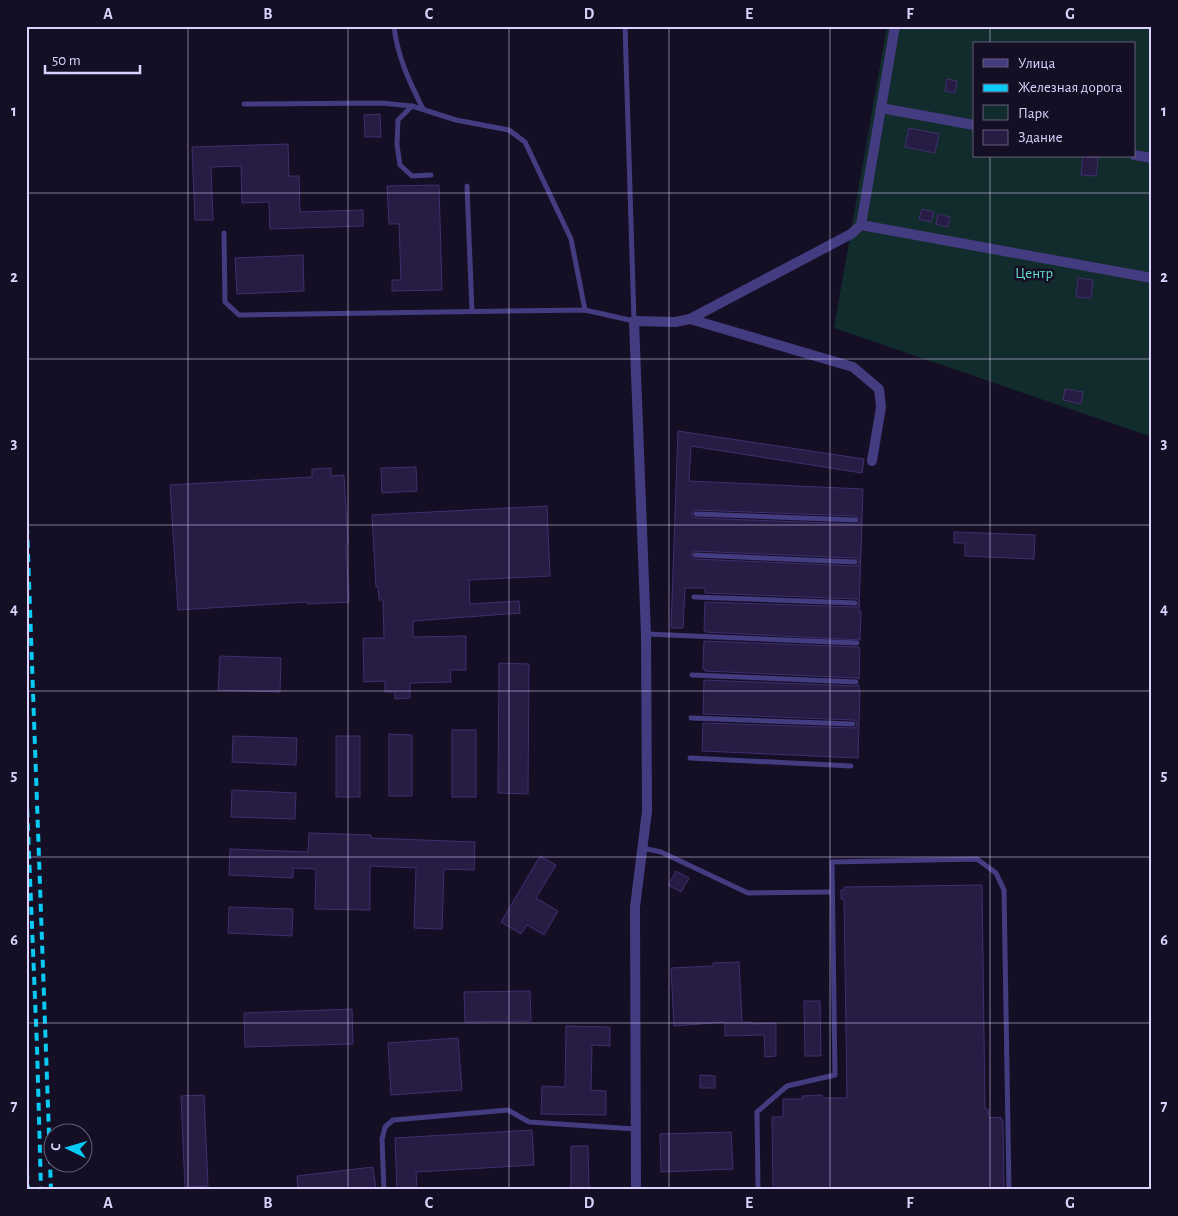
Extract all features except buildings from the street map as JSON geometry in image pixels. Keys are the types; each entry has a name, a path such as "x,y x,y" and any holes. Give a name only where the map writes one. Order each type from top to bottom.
{"street":[{"path":"636,1190 635,907 648,811 646,634 634,321 675,322 690,319 851,234 860,225 895,26"},
{"path":"881,108 973,125"},
{"path":"1136,155 1152,158"},
{"path":"860,225 1152,278"},
{"path":"690,319 853,367 879,389 881,407 872,461"}],"lane":[{"path":"394,26 405,73 422,109"},
{"path":"224,233 224,302 239,315 585,310 634,321 625,26"},
{"path":"244,104 380,103 412,106 456,120 510,130 525,142 571,239 585,310"},
{"path":"412,106 398,120 397,145 400,166 412,176 431,175"},
{"path":"467,186 472,312"},
{"path":"696,514 856,520"},
{"path":"695,555 855,562"},
{"path":"694,596 855,603"},
{"path":"646,634 857,643"},
{"path":"692,675 856,682"},
{"path":"691,718 853,724"},
{"path":"690,758 851,766"},
{"path":"642,848 661,852 748,893 832,892"},
{"path":"758,1190 756,1112 787,1086 835,1075 832,862 977,859 996,872 1004,890 1010,1190"},
{"path":"384,1190 382,1139 385,1127 393,1120 508,1110 529,1122 635,1129"}],"green space":[{"name":"Центр","path":"887,26 1152,26 1152,437 834,328"}],"railway":[{"path":"26,498 51,1190"},
{"path":"26,781 41,1190"},
{"path":"26,1157 28,1190"}]}
